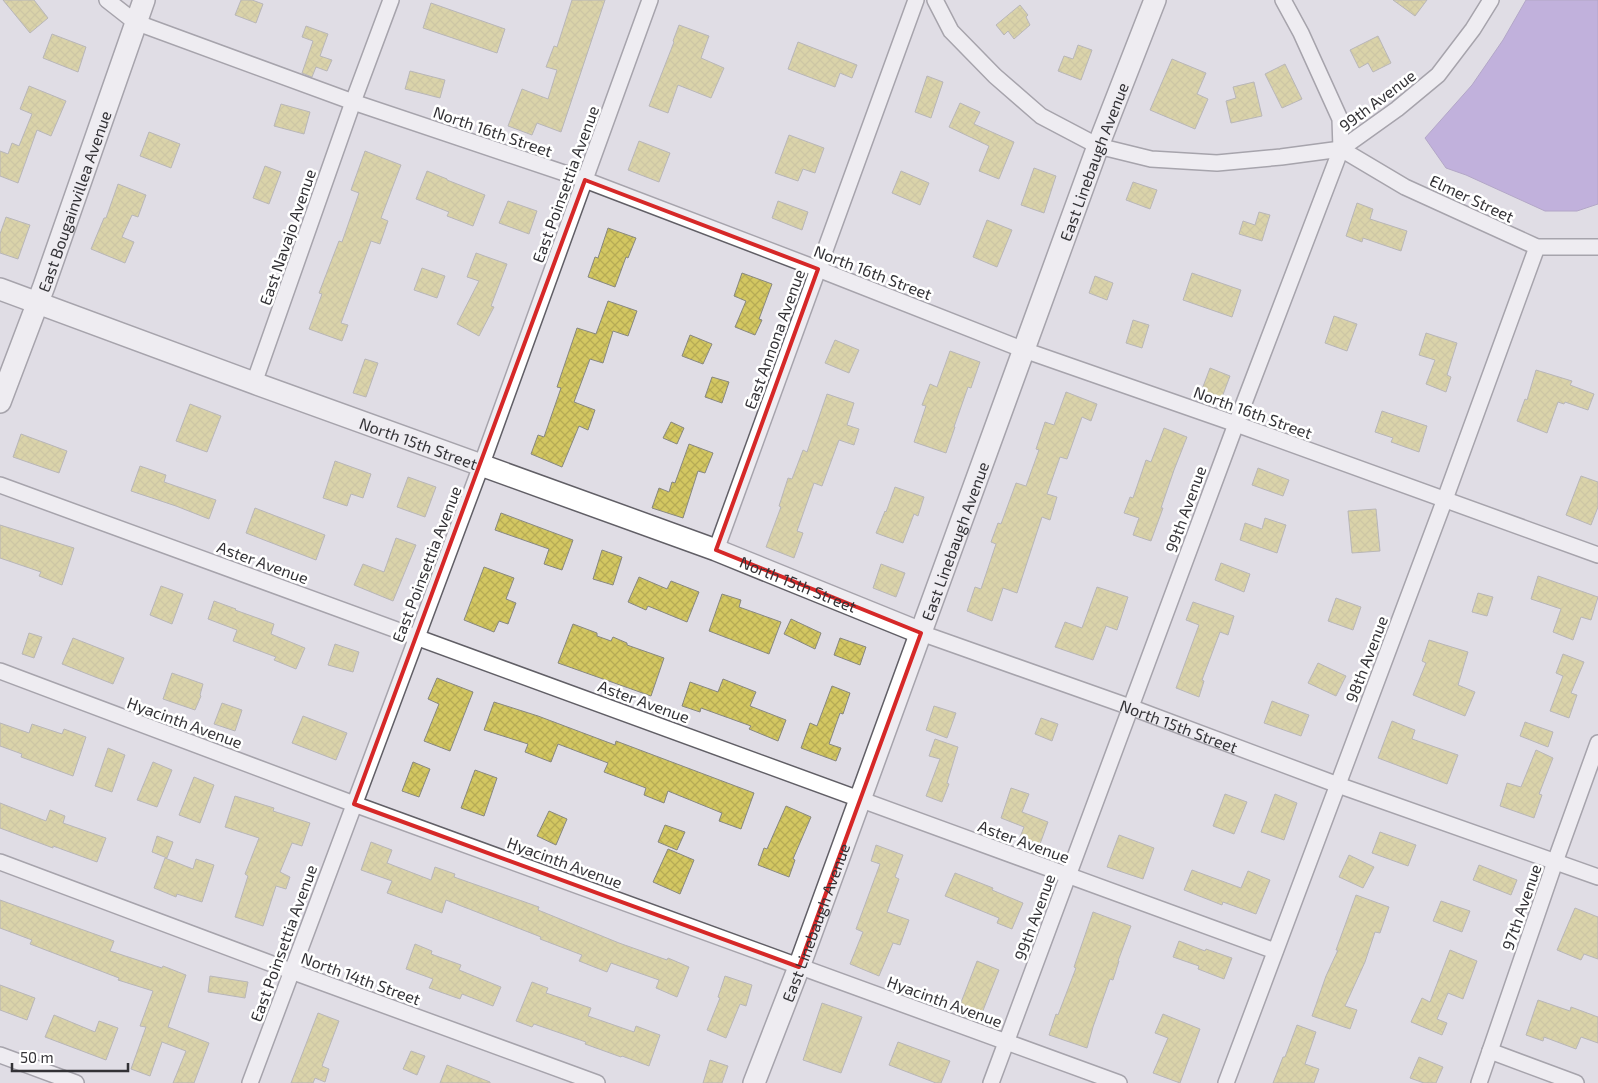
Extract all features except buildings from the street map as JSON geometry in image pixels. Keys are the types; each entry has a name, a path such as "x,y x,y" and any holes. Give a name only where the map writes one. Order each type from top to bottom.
{"street":[{"name":"North 16th Street","path":"107,0 135,22 353,102 585,180 1024,350 1236,424 1598,555"},
{"name":"East Bougainvillea Avenue","path":"0,402 38,302 144,0"},
{"name":"East Navajo Avenue","path":"254,383 391,0"},
{"name":"East Poinsettia Avenue","path":"250,1083 481,466 650,0"},
{"name":"East Annona Avenue","path":"716,550 916,0"},
{"path":"934,0 951,31 995,76 1040,116 1098,146 1151,158 1217,162 1281,157 1341,149 1340,119 1301,33 1283,0"},
{"name":"East Linebaugh Avenue","path":"754,1083 800,967 1098,146 1155,0"},
{"name":"99th Avenue","path":"991,1083 1236,424 1341,149 1397,109 1438,75 1473,29 1491,0"},
{"name":"Elmer Street","path":"1341,149 1405,187 1537,247 1598,247"},
{"name":"98th Avenue","path":"1226,1083 1445,499 1537,247"},
{"name":"North 15th Street","path":"0,289 481,466 716,550 921,633 1130,707 1338,785 1598,877"},
{"name":"Aster Avenue","path":"0,485 1275,951"},
{"name":"Hyacinth Avenue","path":"0,672 354,804 1119,1083"},
{"name":"97th Avenue","path":"1479,1083 1598,744"},
{"name":"North 14th Street","path":"0,862 597,1083"},
{"path":"1490,1051 1576,1083"},
{"path":"0,1055 76,1083"}],"highlighted area":[{"path":"585,180 818,269 716,550 921,633 799,967 354,804"}],"shaded area":[{"path":"1526,0 1598,0 1598,204 1577,211 1545,211 1466,175 1446,168 1425,138 1472,85 1503,40"}]}
